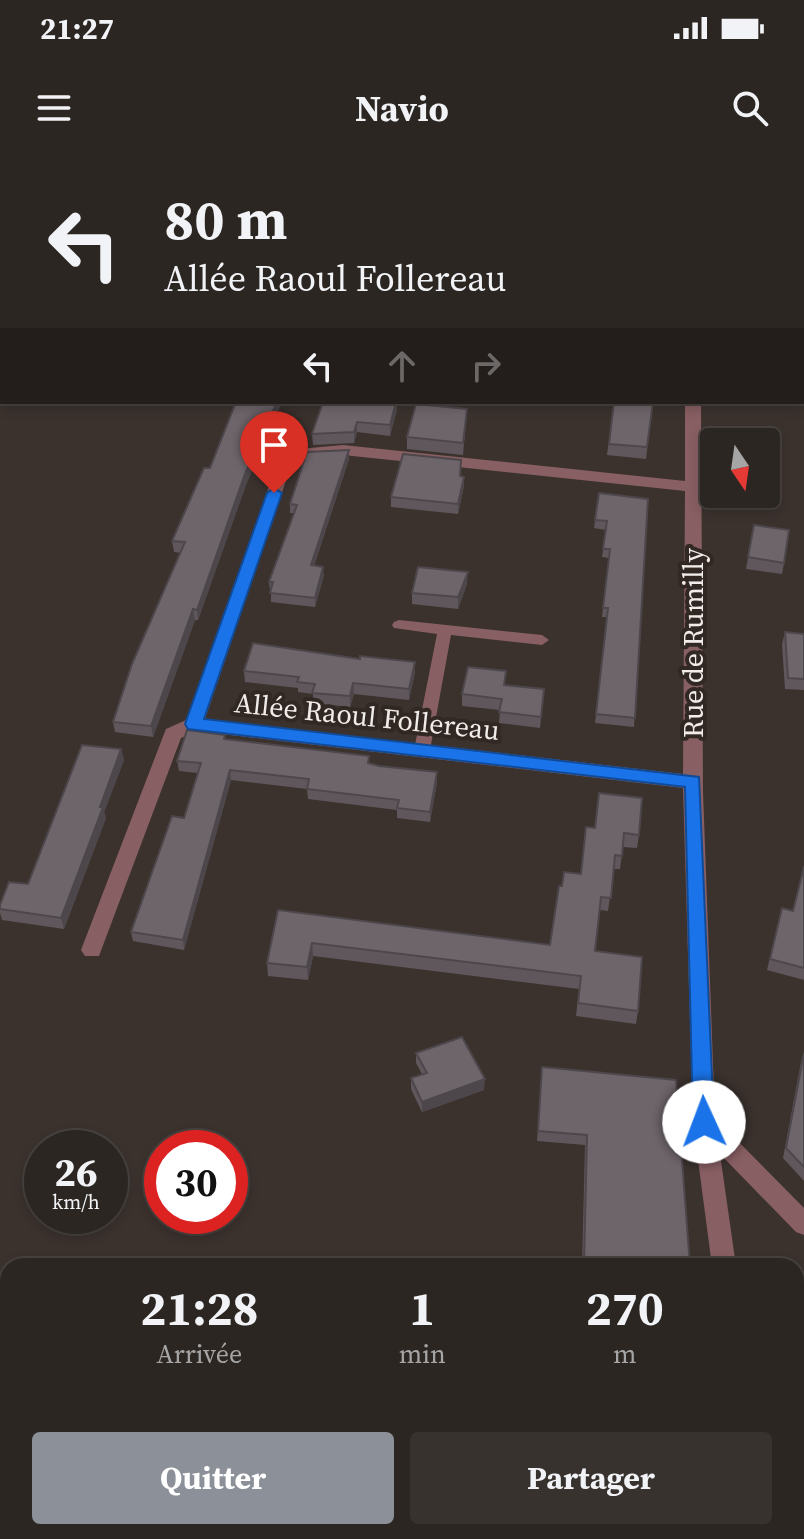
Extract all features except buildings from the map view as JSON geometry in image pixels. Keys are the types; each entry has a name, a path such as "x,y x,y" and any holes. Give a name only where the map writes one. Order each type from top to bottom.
{"street":[{"name":"Rue de Rumilly","path":"693,404 693,782 704,1122 723,1258"},
{"name":"Allée Raoul Follereau","path":"693,487 356,451 299,454 284,464 194,724 693,782"},
{"path":"92,950 173,734 194,724"},
{"path":"704,1122 804,1224"}],"lane":[{"path":"399,625 542,640"},
{"path":"422,750 445,630"}],"route":[{"path":"274,493 194,724 693,782 704,1122"}]}
